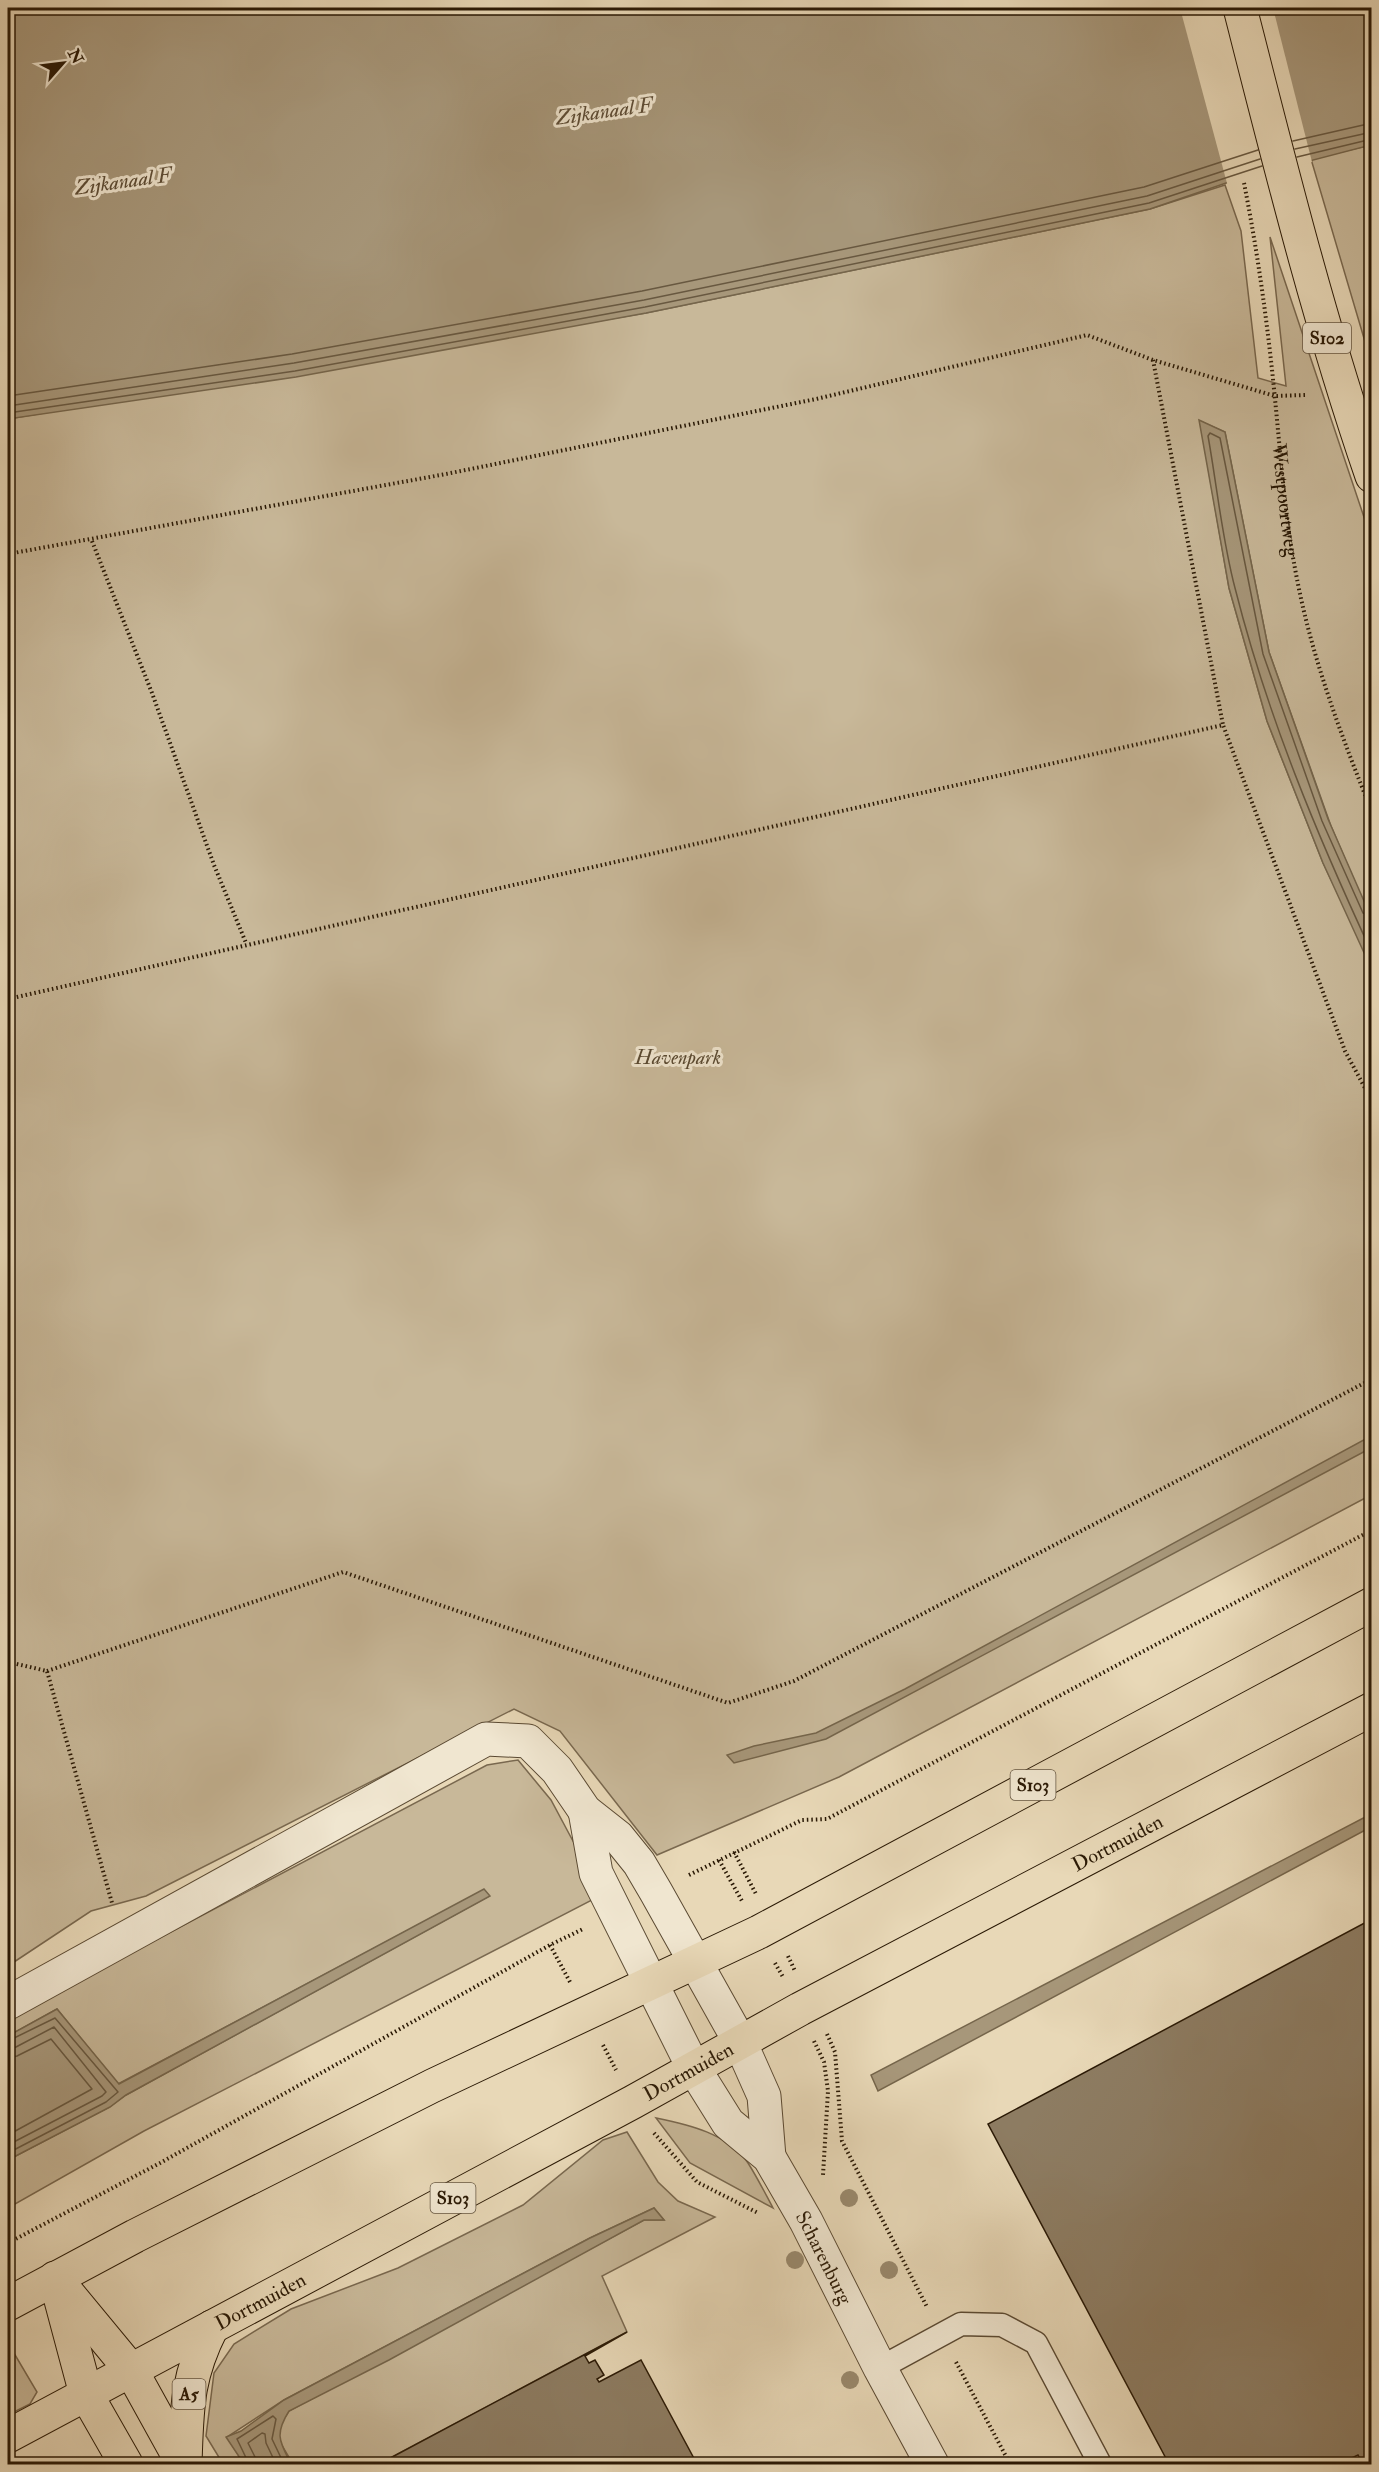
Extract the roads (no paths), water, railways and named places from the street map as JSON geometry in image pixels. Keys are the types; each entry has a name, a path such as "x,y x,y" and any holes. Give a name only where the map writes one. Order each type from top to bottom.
{"main road":[{"name":"S102","path":"1240,8 1288,198 1343,394 1371,476"},
{"name":"S103","path":"8,2304 135,2236 432,2086 694,1964 772,1925 1371,1604"},
{"name":"Dortmuiden","path":"8,2436 633,2102 693,2067 1371,1709"},
{"path":"56,2278 131,2370"},
{"path":"56,2278 86,2394 126,2464"},
{"name":"A5","path":"184,2464 191,2379 198,2354 212,2327"},
{"name":"A5","path":"131,2370 138,2388 184,2464"}],"street":[{"path":"8,2002 123,1941 486,1739 528,1741 557,1770 585,1812 618,1837 639,1863 656,1892 694,1964 740,2042 764,2096 769,2157"},
{"name":"Scharenburg","path":"585,1812 596,1873 693,2067 728,2123 769,2157 806,2221 880,2368 932,2464"}],"lane":[{"path":"880,2368 961,2324 1002,2325 1036,2343 1100,2464"}],"water":[{"name":"Zijkanaal F","path":"8,8 1371,8 1371,145 1232,181 1150,209 646,313 296,377 8,419"},
{"path":"1199,420 1225,432 1269,652 1328,819 1371,917 1371,968 1323,863 1267,721 1229,588"},
{"path":"1371,1436 1371,1448 826,1739 734,1763 727,1755 754,1746 816,1733 905,1689"},
{"path":"1371,1814 1371,1827 878,2091 871,2075"},
{"path":"484,1889 490,1896 126,2095 110,2107 8,2160 8,2036 57,2009 119,2084"},
{"path":"654,2208 664,2220 644,2220 389,2360 289,2411 281,2426 280,2438 291,2464 244,2464 226,2437 241,2431 284,2400 590,2238"}],"park label":[{"name":"Havenpark","path":"678,1057"}]}
